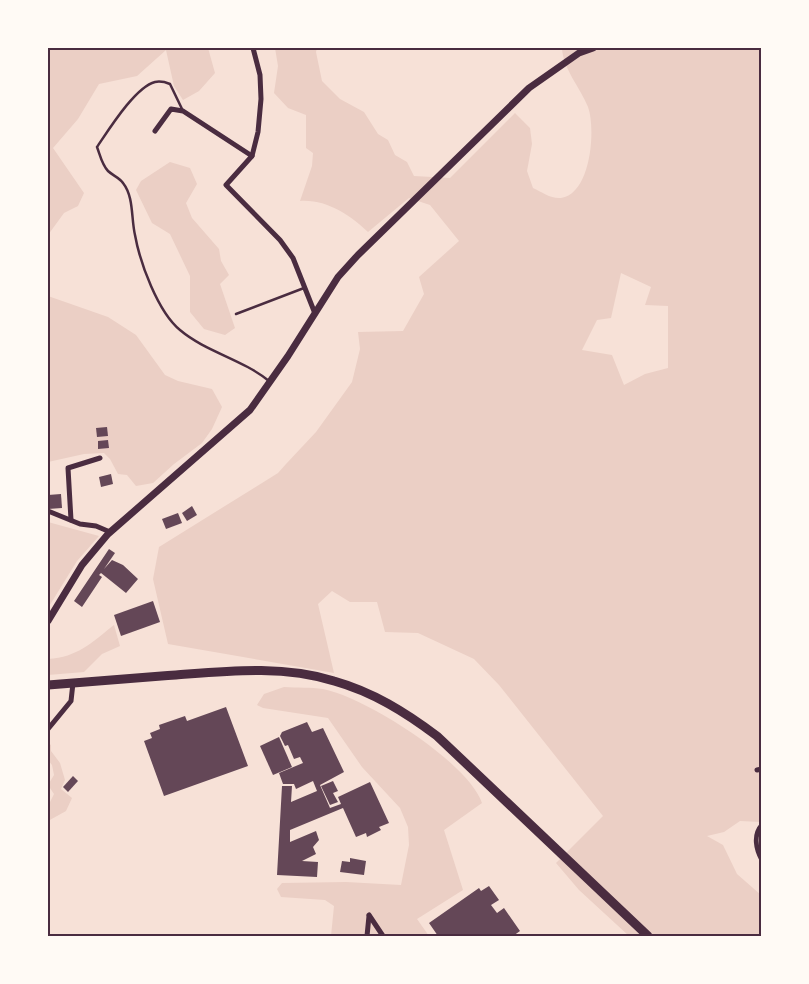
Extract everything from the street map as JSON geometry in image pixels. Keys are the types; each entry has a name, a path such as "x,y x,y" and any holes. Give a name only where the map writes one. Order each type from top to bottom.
{"highway":[{"path":"48,685 231,671 282,671 333,680 370,693 410,715 437,736 648,936"}],"street":[{"path":"253,48 260,75 261,99 252,156 226,186 280,240 293,258 314,311"},
{"path":"48,621 82,565 110,532 250,410 338,277 419,194 529,88 578,50 594,48"},
{"path":"155,131 171,109 183,111 252,156"},
{"path":"70,520 68,468 100,458"},
{"path":"48,511 110,532"},
{"path":"48,730 71,702 73,683"},
{"path":"762,824 758,829 756,840 762,860"},
{"path":"367,936 369,915 383,936"}],"lane":[{"path":"183,111 170,84 162,81 153,82 140,92 109,128 97,147 108,171 123,182 130,199 134,235 145,268 154,291 169,318 187,336 253,368 270,382"},
{"path":"236,314 305,287"}],"shaded area":[{"path":"48,48 208,48 215,73 199,91 183,100 174,86 166,50 137,76 99,84 78,119 53,148 84,193 78,206 64,213 48,235"},
{"path":"275,48 317,48 316,52 322,81 340,99 364,112 378,134 388,140 395,155 407,162 414,176 450,178 515,113 530,128 532,144 527,171 533,188 550,196 561,198 571,194 579,185 585,173 591,144 588,107 565,63 562,48 761,48 761,822 740,821 724,832 707,836 723,845 737,874 761,895 761,936 629,936 579,890 556,863 603,816 499,685 474,659 418,633 385,632 377,602 350,602 332,591 318,604 334,673 168,644 153,579 159,547 278,473 316,432 352,382 360,349 358,332 403,331 424,294 419,277 459,241 430,205 409,198 368,232 337,209 310,201 300,201 312,166 313,153 306,148 306,115 288,108 274,93 278,66","holes":["621,273 651,287 645,305 668,306 668,368 645,374 624,385 612,355 582,350 597,320 611,318"]},
{"path":"170,162 190,168 197,184 186,203 192,218 219,249 221,261 229,275 220,284 235,328 225,335 204,329 190,312 190,276 170,234 152,223 136,190 141,181"},
{"path":"48,296 108,317 136,335 165,375 178,381 212,389 222,407 212,429 202,443 153,483 136,486 127,475 118,474 110,459 104,453 84,454 48,462"},
{"path":"48,522 99,536 77,561 48,608"},
{"path":"114,625 120,646 102,654 84,672 48,675 48,659 59,658 84,648"},
{"path":"284,687 323,689 364,704 437,751 473,787 482,803 444,830 463,890 417,919 429,936 331,936 334,906 325,900 281,897 277,889 282,883 346,882 401,885 409,845 408,827 400,808 362,767 328,718 263,708 257,705 264,694"},
{"path":"48,743 51,745 51,751 60,763 65,780 61,789 72,798 66,811 48,821 48,806 54,794 48,785 54,775 52,765 48,760"}],"building":[{"path":"107,427 108,436 97,437 96,428"},
{"path":"108,440 109,448 98,449 98,441"},
{"path":"111,474 113,484 101,487 99,477"},
{"path":"61,494 62,508 48,509 48,495"},
{"path":"192,506 197,515 187,521 182,513"},
{"path":"178,513 182,523 166,529 162,519"},
{"path":"109,549 115,553 104,569 112,560 123,565 138,579 126,593 101,573 99,575 102,577 82,607 74,601"},
{"path":"153,601 160,622 121,636 114,615"},
{"path":"226,707 248,766 164,796 144,741 152,738 150,733 160,729 159,725 185,716 187,721"},
{"path":"307,722 312,732 323,728 344,772 320,785 330,808 341,804 338,797 370,782 389,823 379,827 381,830 367,837 366,833 356,837 343,808 290,830 290,842 316,831 319,840 313,847 316,854 302,861 318,862 317,877 277,875 282,786 292,786 291,802 317,791 313,781 296,789 294,784 283,784 279,773 303,763 300,757 294,759 288,745 285,746 280,736 282,732"},
{"path":"279,737 292,767 273,775 260,746"},
{"path":"73,776 78,781 68,792 63,787"},
{"path":"333,781 338,791 333,793 338,802 330,805 321,786"},
{"path":"350,858 366,861 364,875 340,872 342,861 350,862"},
{"path":"489,886 499,900 491,905 497,913 504,908 520,931 513,936 438,936 429,923 479,888 481,891"}]}
